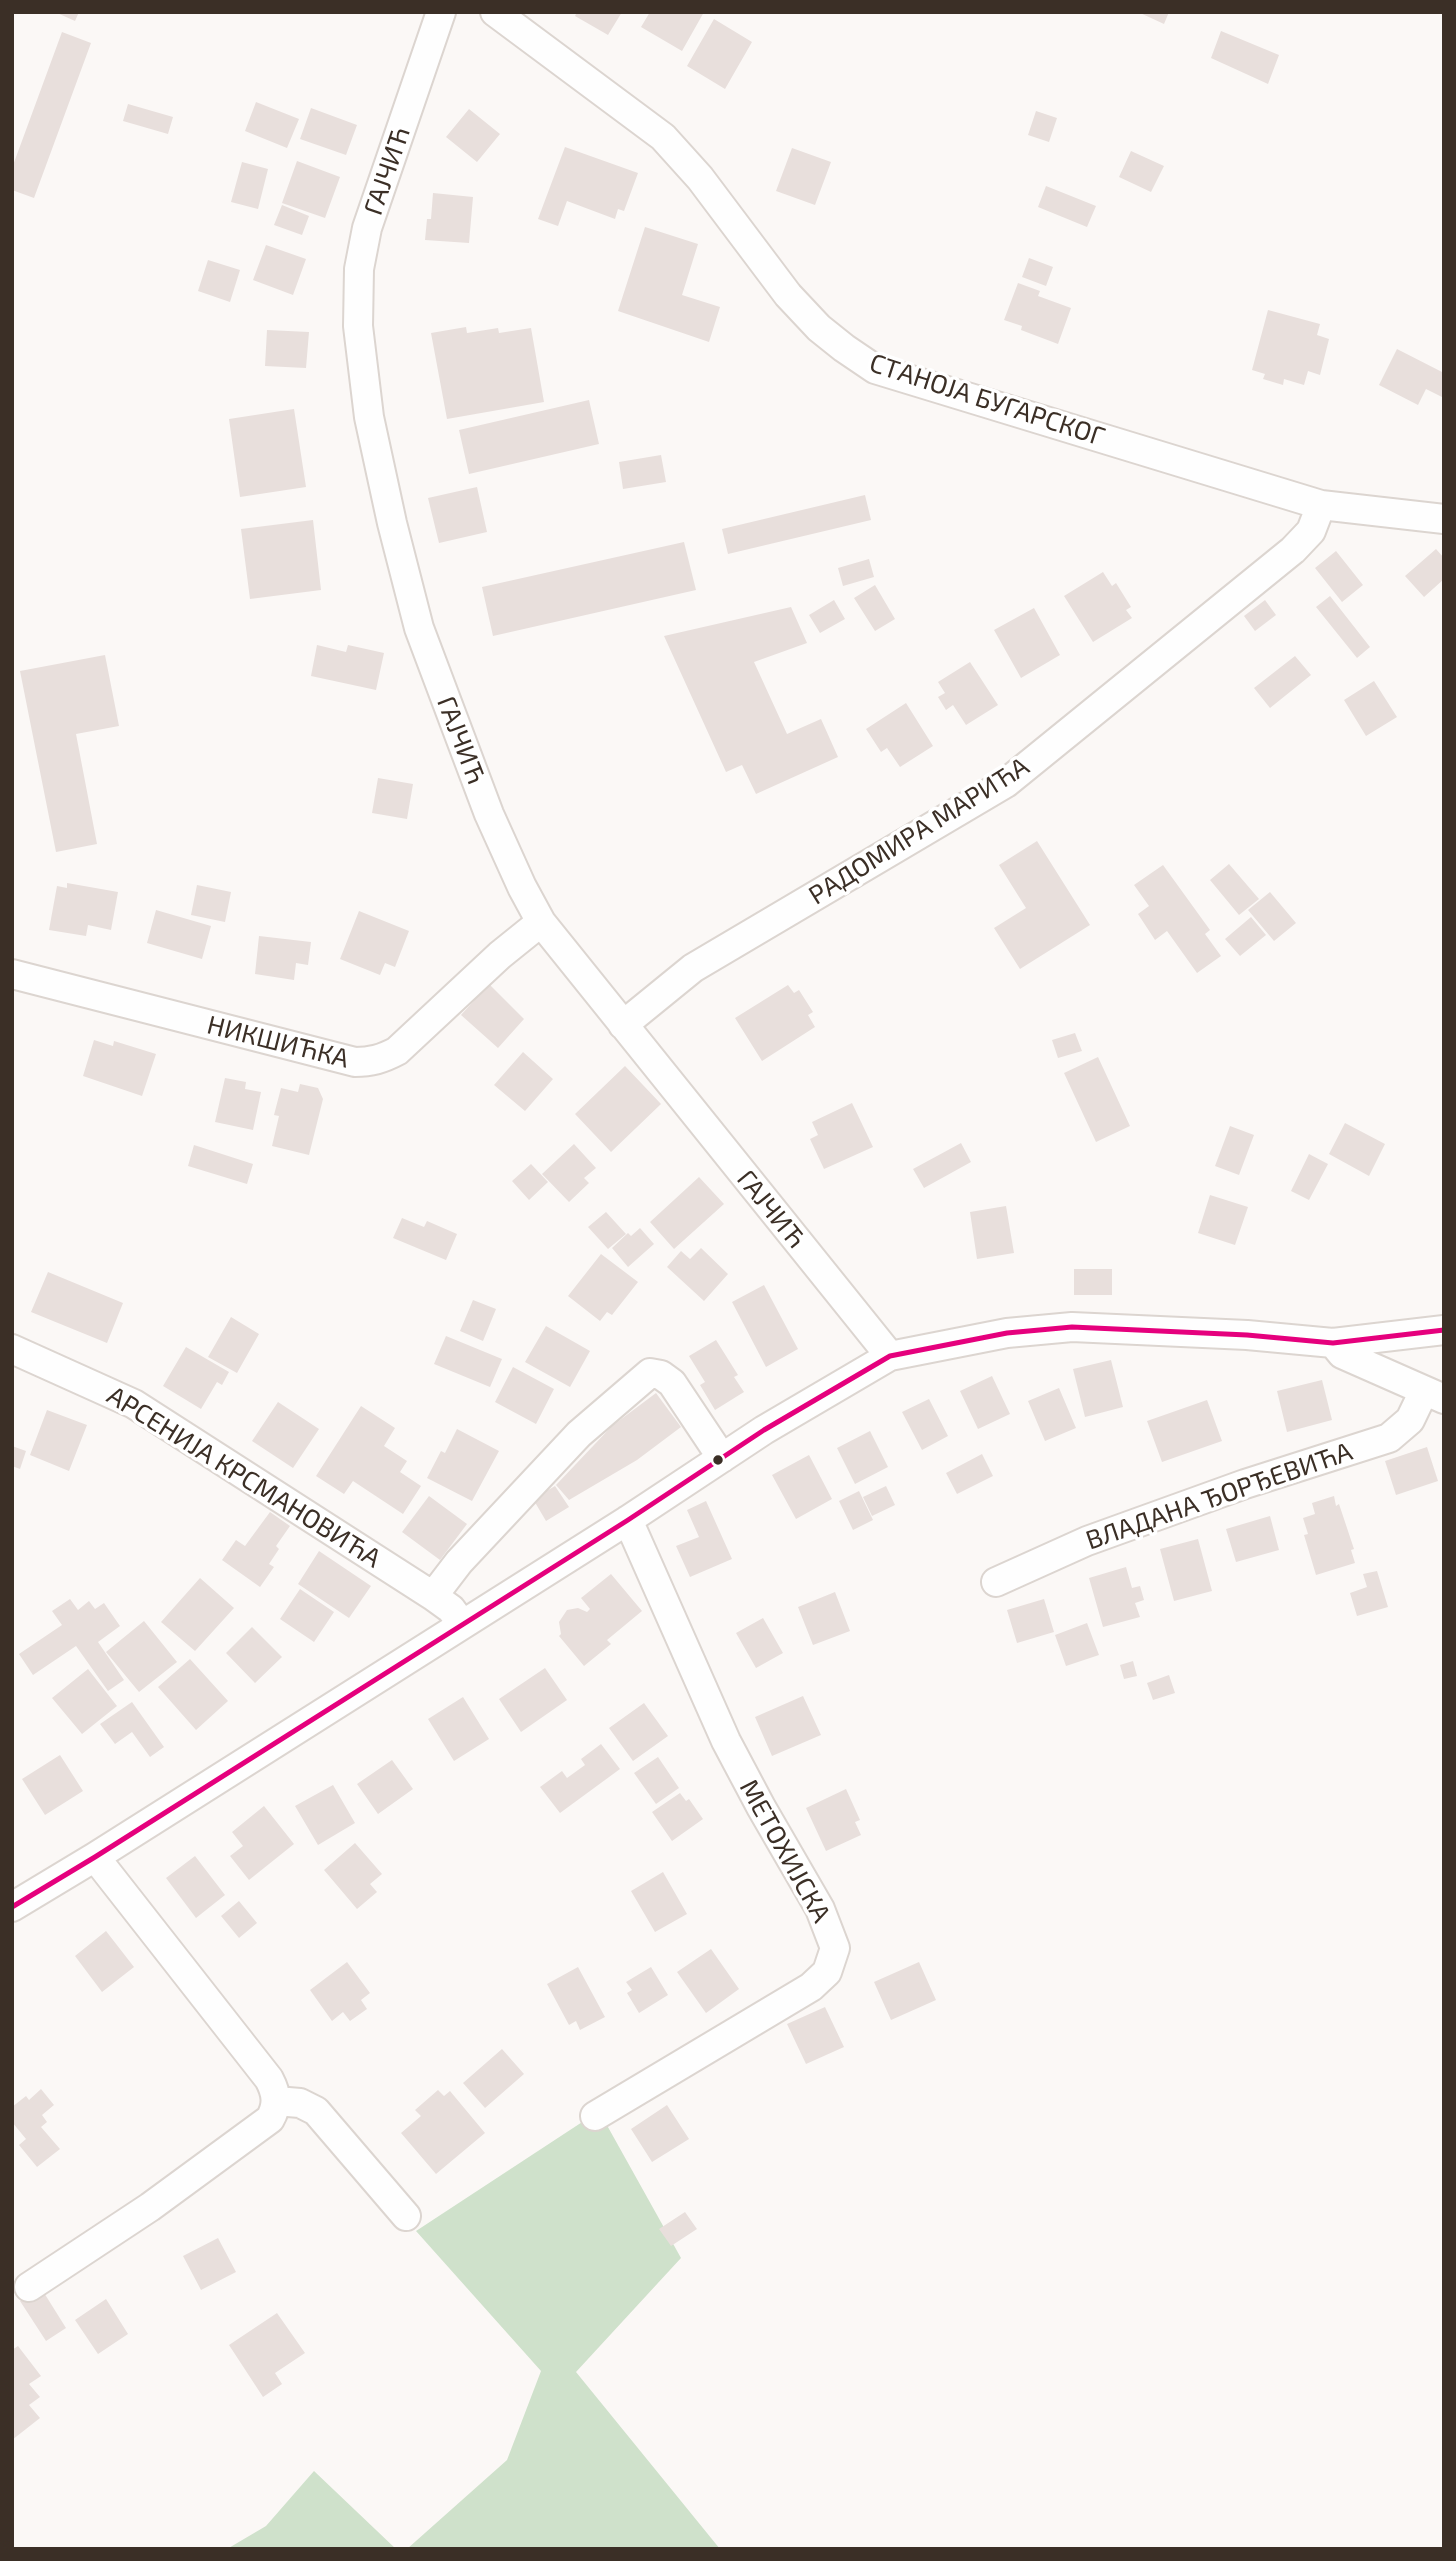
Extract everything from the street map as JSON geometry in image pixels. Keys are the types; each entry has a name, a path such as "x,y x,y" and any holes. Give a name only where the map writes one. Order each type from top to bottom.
{"street":[{"name":"ГАЈЧИЋ","path":"441,12 367,228 359,269 358,326 369,417 419,628 489,814 541,922 890,1356"},
{"name":"СТАНОЈА БУГАРСКОГ","path":"495,12 663,136 700,178 788,295 819,328 875,369 1321,505 1444,519"},
{"name":"РАДОМИРА МАРИЋА","path":"623,1025 693,968 1006,783 1293,550 1311,531 1321,505"},
{"name":"НИКШИЋКА","path":"12,974 355,1062 370,1062 397,1051 500,955 541,922"},
{"path":"12,1907 628,1520 809,1402 890,1356 1007,1334 1072,1327 1247,1335 1333,1343 1444,1330"},
{"path":"1333,1343 1342,1354 1434,1395"},
{"name":"АРСЕНИЈА КРСМАНОВИЋА","path":"12,1349 134,1404 433,1595 452,1609 463,1624"},
{"path":"433,1595 459,1562 579,1434 650,1373 672,1383 722,1458"},
{"name":"ВЛАДАНА ЂОРЂЕВИЋА","path":"996,1582 1087,1541 1245,1484 1389,1438 1434,1395"},
{"name":"МЕТОХИЈСКА","path":"595,2116 811,1987 827,1972 835,1948 820,1909 726,1741 628,1520"},
{"path":"29,2287 150,2207 270,2119 276,2101 275,2090 269,2079 95,1857"},
{"path":"276,2101 300,2103 316,2111 406,2216"}],"green space":[{"path":"599,2111 681,2258 576,2372 720,2549 407,2549 507,2460 541,2371 416,2231"},
{"path":"314,2471 396,2549 227,2549 266,2526"}],"building":[{"path":"55,12 79,12 75,21"},
{"path":"577,12 622,12 608,35 575,16"},
{"path":"650,12 704,12 682,51 641,27"},
{"path":"1138,12 1169,12 1164,24"},
{"path":"714,19 752,42 725,89 687,66"},
{"path":"1221,31 1279,55 1268,84 1211,58"},
{"path":"62,32 91,43 34,198 12,190 12,168"},
{"path":"256,102 299,119 287,148 245,131"},
{"path":"128,104 173,117 168,134 123,121"},
{"path":"311,108 357,125 346,155 300,139"},
{"path":"469,109 500,134 477,162 446,137"},
{"path":"1036,111 1057,118 1049,142 1028,135"},
{"path":"565,147 638,173 624,211 618,209 615,219 567,201 558,226 538,219"},
{"path":"792,148 831,162 815,205 776,191"},
{"path":"1131,151 1164,166 1151,192 1119,177"},
{"path":"297,161 340,177 325,218 282,203"},
{"path":"242,162 268,169 258,209 231,202"},
{"path":"1046,186 1096,206 1087,227 1038,207"},
{"path":"433,193 473,197 469,243 425,240 427,219 431,219"},
{"path":"282,205 309,216 302,235 274,225"},
{"path":"645,227 698,244 682,295 720,307 709,342 618,311"},
{"path":"266,245 306,259 293,295 253,280"},
{"path":"1029,258 1053,267 1046,286 1022,277"},
{"path":"208,260 240,270 230,302 198,291"},
{"path":"1018,283 1040,291 1038,296 1071,308 1058,344 1021,330 1022,326 1004,320"},
{"path":"1268,310 1320,324 1317,335 1329,339 1320,375 1308,371 1304,385 1284,379 1283,385 1263,379 1265,374 1252,370"},
{"path":"466,327 467,333 498,328 499,333 531,328 544,402 447,419 431,333"},
{"path":"267,330 309,332 306,368 265,366"},
{"path":"1397,349 1444,373 1444,398 1426,389 1418,405 1379,385"},
{"path":"589,400 599,444 469,474 459,430"},
{"path":"294,409 306,487 240,497 229,419"},
{"path":"661,455 666,482 623,489 619,462"},
{"path":"477,487 487,532 439,543 428,498"},
{"path":"865,495 871,520 728,554 722,529"},
{"path":"313,520 321,590 250,599 241,529"},
{"path":"684,542 696,590 493,636 482,587"},
{"path":"1436,549 1444,558 1444,579 1424,597 1405,576"},
{"path":"1336,551 1363,585 1342,602 1315,568"},
{"path":"869,559 874,577 843,586 838,568"},
{"path":"1103,572 1112,586 1116,583 1131,607 1126,610 1132,618 1093,642 1064,596"},
{"path":"875,585 895,619 875,631 854,598"},
{"path":"1330,596 1370,647 1357,658 1316,607"},
{"path":"834,600 845,619 820,633 809,615"},
{"path":"1265,600 1276,615 1255,631 1244,616"},
{"path":"791,607 807,643 754,662 787,734 821,719 838,757 756,794 742,765 726,772 664,636"},
{"path":"1034,608 1060,655 1021,678 994,630"},
{"path":"317,645 346,652 348,645 384,653 376,690 311,676"},
{"path":"105,655 119,726 76,734 97,844 56,852 20,671"},
{"path":"1295,656 1311,675 1270,708 1254,688"},
{"path":"970,662 998,705 966,725 953,705 946,710 938,697 945,693 938,682"},
{"path":"1374,681 1397,717 1366,736 1344,700"},
{"path":"906,703 933,746 900,767 887,748 881,752 866,729"},
{"path":"378,778 413,784 407,819 372,813"},
{"path":"1037,841 1090,925 1020,969 994,928 1026,908 999,865"},
{"path":"1229,864 1259,899 1239,915 1210,880"},
{"path":"1163,865 1210,930 1205,934 1221,956 1197,973 1167,931 1155,940 1138,914 1149,906 1134,885"},
{"path":"67,883 118,892 111,930 88,925 86,936 49,930 57,886 67,888"},
{"path":"197,885 231,892 225,922 191,915"},
{"path":"1270,892 1296,923 1274,941 1248,910"},
{"path":"156,910 211,926 202,959 147,943"},
{"path":"359,911 409,931 395,967 385,963 380,975 340,959"},
{"path":"1251,917 1266,935 1240,956 1225,939"},
{"path":"259,936 311,942 308,965 296,963 294,980 255,974"},
{"path":"489,984 524,1019 498,1048 461,1015"},
{"path":"788,985 794,993 799,990 813,1012 808,1015 815,1027 762,1061 735,1018"},
{"path":"1075,1033 1082,1051 1058,1058 1052,1040"},
{"path":"94,1040 113,1046 114,1041 156,1054 142,1096 83,1076"},
{"path":"523,1052 553,1079 525,1111 494,1085"},
{"path":"1098,1057 1130,1126 1096,1142 1064,1073"},
{"path":"625,1066 661,1104 611,1152 575,1114"},
{"path":"225,1078 246,1082 245,1089 261,1092 253,1130 215,1122"},
{"path":"300,1084 318,1088 323,1099 309,1155 272,1146 279,1116 274,1115 281,1088 298,1092"},
{"path":"852,1103 873,1147 824,1169 810,1139 818,1135 812,1122"},
{"path":"1345,1123 1385,1144 1369,1176 1329,1154"},
{"path":"1230,1126 1254,1135 1239,1175 1215,1166"},
{"path":"961,1143 971,1162 924,1188 913,1169"},
{"path":"574,1144 596,1168 584,1178 589,1183 569,1202 542,1174"},
{"path":"194,1145 253,1164 247,1184 188,1166"},
{"path":"1309,1154 1328,1164 1309,1200 1291,1191"},
{"path":"531,1164 548,1182 529,1200 512,1181"},
{"path":"699,1177 724,1204 674,1249 650,1222"},
{"path":"1210,1195 1248,1207 1235,1245 1198,1233"},
{"path":"1006,1206 1014,1253 977,1259 970,1212"},
{"path":"606,1212 626,1234 608,1249 588,1227"},
{"path":"402,1218 424,1227 427,1221 457,1234 446,1260 393,1238"},
{"path":"640,1228 654,1244 628,1267 612,1248 628,1233 631,1236"},
{"path":"701,1248 728,1274 704,1301 667,1267 681,1251 690,1259"},
{"path":"601,1254 638,1282 612,1315 607,1312 600,1321 568,1296"},
{"path":"1074,1269 1112,1269 1112,1295 1074,1295"},
{"path":"48,1272 123,1303 107,1343 31,1312"},
{"path":"764,1285 798,1349 766,1367 732,1302"},
{"path":"473,1300 496,1309 483,1341 460,1331"},
{"path":"231,1317 259,1334 237,1373 208,1357"},
{"path":"546,1326 590,1351 570,1387 525,1362"},
{"path":"446,1336 502,1359 490,1387 434,1364"},
{"path":"716,1340 738,1375 734,1377 744,1392 715,1410 700,1385 705,1382 689,1356"},
{"path":"186,1347 229,1372 222,1385 217,1382 201,1409 163,1386"},
{"path":"1111,1360 1123,1407 1085,1417 1073,1369"},
{"path":"513,1367 554,1389 536,1424 495,1402"},
{"path":"992,1376 1010,1414 978,1429 960,1391"},
{"path":"1322,1380 1332,1420 1287,1432 1277,1391"},
{"path":"1059,1388 1076,1428 1045,1441 1028,1401"},
{"path":"656,1393 681,1427 637,1460 569,1500 556,1485 612,1426"},
{"path":"929,1399 948,1436 922,1450 902,1412"},
{"path":"1207,1400 1222,1441 1162,1462 1147,1421"},
{"path":"278,1402 319,1429 293,1468 252,1441"},
{"path":"361,1406 395,1428 384,1446 407,1461 400,1472 421,1486 403,1514 353,1481 344,1494 316,1476"},
{"path":"47,1410 87,1425 69,1471 30,1455"},
{"path":"457,1429 499,1451 472,1501 427,1478 441,1451 445,1453"},
{"path":"870,1431 888,1467 855,1484 837,1448"},
{"path":"12,1446 26,1451 20,1469 12,1466"},
{"path":"1427,1447 1438,1481 1396,1495 1385,1461"},
{"path":"982,1454 993,1476 957,1494 946,1473"},
{"path":"809,1455 832,1499 796,1519 772,1475"},
{"path":"555,1486 569,1507 546,1521 533,1499"},
{"path":"886,1486 895,1505 872,1516 863,1497"},
{"path":"859,1491 873,1520 853,1530 839,1501"},
{"path":"429,1496 467,1524 440,1560 402,1532"},
{"path":"1334,1496 1354,1549 1351,1550 1355,1563 1316,1575 1304,1535 1308,1534 1303,1518 1315,1514 1312,1503"},
{"path":"706,1501 732,1559 690,1577 676,1546 699,1537 687,1510"},
{"path":"270,1512 290,1526 276,1546 279,1549 269,1564 274,1567 260,1587 222,1560 236,1540 245,1546"},
{"path":"1270,1516 1279,1550 1236,1562 1226,1529"},
{"path":"1198,1539 1212,1591 1174,1601 1160,1549"},
{"path":"319,1551 371,1586 349,1618 298,1584"},
{"path":"1126,1567 1132,1588 1140,1586 1144,1600 1135,1603 1140,1617 1103,1627 1089,1578"},
{"path":"1377,1571 1388,1607 1357,1616 1350,1593 1367,1587 1363,1574"},
{"path":"611,1574 642,1611 607,1640 611,1644 584,1666 559,1636 559,1622 567,1610 578,1608 587,1612 590,1609 581,1598"},
{"path":"200,1578 234,1608 195,1651 161,1622"},
{"path":"300,1589 334,1612 314,1642 280,1619"},
{"path":"835,1592 850,1631 813,1645 798,1607"},
{"path":"70,1599 78,1610 89,1601 95,1609 104,1603 120,1626 98,1642 124,1680 108,1691 76,1646 33,1675 19,1654 62,1625 52,1611"},
{"path":"1044,1599 1054,1632 1017,1643 1007,1610"},
{"path":"763,1618 783,1653 756,1668 736,1633"},
{"path":"144,1621 177,1662 139,1692 106,1652"},
{"path":"1087,1623 1099,1655 1066,1666 1055,1635"},
{"path":"252,1627 282,1657 255,1683 226,1653"},
{"path":"190,1659 228,1701 196,1730 158,1687"},
{"path":"1133,1661 1137,1676 1124,1679 1120,1665"},
{"path":"545,1668 567,1700 521,1732 499,1699"},
{"path":"88,1669 117,1706 82,1734 52,1698"},
{"path":"1169,1675 1175,1693 1153,1700 1147,1683"},
{"path":"803,1696 821,1735 772,1756 755,1717"},
{"path":"463,1697 489,1739 454,1761 428,1719"},
{"path":"132,1702 164,1747 150,1757 132,1732 115,1744 100,1724"},
{"path":"644,1703 668,1736 633,1761 609,1728"},
{"path":"601,1744 620,1769 560,1813 540,1787 562,1771 567,1778 585,1765 581,1759"},
{"path":"60,1755 83,1791 45,1815 22,1779"},
{"path":"658,1757 679,1788 656,1804 634,1773"},
{"path":"392,1760 413,1789 378,1814 357,1784"},
{"path":"333,1785 355,1823 318,1845 295,1806"},
{"path":"846,1789 860,1820 855,1822 861,1835 826,1851 806,1808"},
{"path":"680,1793 686,1801 689,1799 703,1819 672,1841 652,1812"},
{"path":"264,1806 294,1844 249,1880 230,1856 243,1846 232,1832"},
{"path":"355,1843 382,1874 370,1884 377,1892 357,1909 324,1870"},
{"path":"195,1856 225,1895 196,1918 166,1878"},
{"path":"663,1872 687,1914 655,1932 631,1891"},
{"path":"239,1901 257,1923 239,1938 221,1916"},
{"path":"106,1931 134,1967 102,1992 75,1956"},
{"path":"711,1949 739,1989 706,2013 677,1972"},
{"path":"347,1962 370,1993 361,2000 367,2009 350,2021 343,2012 332,2021 310,1990"},
{"path":"919,1962 936,2000 891,2020 874,1982"},
{"path":"578,1967 605,2017 580,2030 576,2021 569,2025 547,1984"},
{"path":"651,1967 668,1995 639,2013 627,1993 632,1990 626,1982"},
{"path":"825,2007 844,2047 806,2064 787,2024"},
{"path":"502,2049 524,2074 485,2108 463,2083"},
{"path":"41,2089 54,2105 42,2115 47,2122 41,2127 60,2149 37,2167 19,2145 26,2139 12,2122 12,2107 26,2096 29,2100"},
{"path":"438,2090 444,2096 450,2091 485,2133 436,2174 401,2133 421,2116 415,2110"},
{"path":"667,2105 689,2139 652,2162 631,2129"},
{"path":"685,2212 697,2229 671,2246 659,2229"},
{"path":"218,2238 236,2272 201,2290 183,2256"},
{"path":"41,2288 66,2328 46,2341 20,2301"},
{"path":"106,2299 128,2334 98,2354 75,2320"},
{"path":"277,2313 305,2353 275,2373 282,2384 263,2397 229,2345"},
{"path":"18,2346 41,2376 29,2384 40,2397 29,2405 40,2418 12,2440 12,2350"}],"transit line":[{"path":"12,1907 628,1520 764,1430 890,1356 1007,1333 1072,1327 1247,1335 1333,1343 1444,1330"}]}
